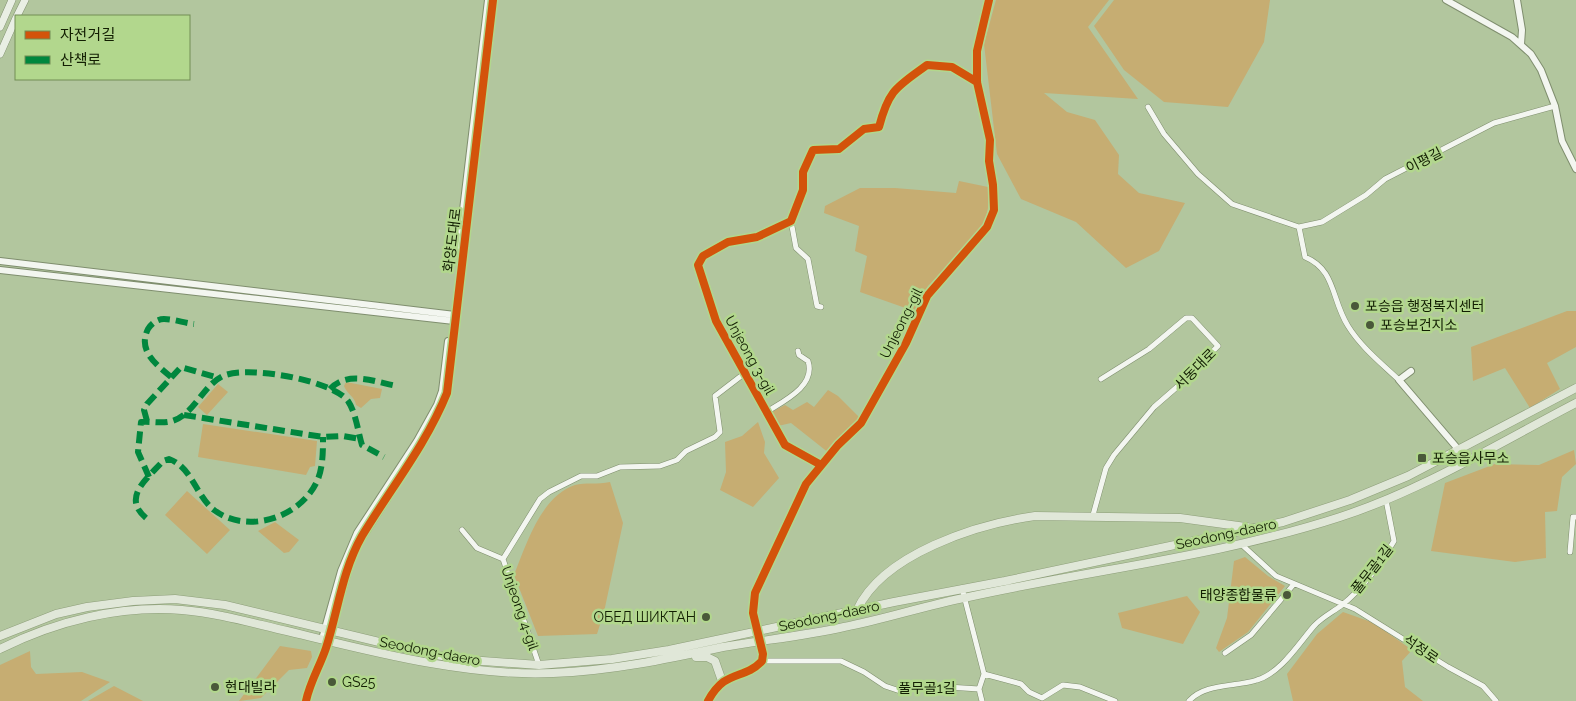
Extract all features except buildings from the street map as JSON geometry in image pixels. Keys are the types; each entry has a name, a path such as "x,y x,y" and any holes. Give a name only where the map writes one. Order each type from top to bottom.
{"main road":[{"path":"0,27 12,0"},
{"path":"18,15 25,0"},
{"path":"0,54 15,21"},
{"name":"Seodong-daero","path":"0,636 62,612 154,599 225,605 437,655 498,663 539,665 593,662 758,632 1257,528 1350,500 1408,476 1576,388"},
{"name":"Seodong-daero","path":"0,648 41,631 78,619 146,609 210,613 325,640 460,667 521,673 585,671 842,628 964,598 1058,579 1152,564 1241,544 1344,516 1404,493 1576,403"},
{"path":"857,610 870,590 891,571 928,548 958,534 1035,516 1093,515 1180,518 1257,528"},
{"path":"690,654 707,657 715,662 722,681"}],"street":[{"name":"화양도대로","path":"453,318 488,0"},
{"name":"화양도대로","path":"325,640 352,557 417,441 442,392 493,0"},
{"name":"Unjeong-gil","path":"762,661 760,641 753,613 755,593 806,484 821,465 861,423 898,357 927,296 987,228 994,210 989,160 990,140 977,82 978,42 989,0"},
{"path":"1446,0 1521,44 1531,54 1541,70 1555,106 1562,141 1576,169"},
{"path":"1517,0 1522,30 1521,44"},
{"path":"822,306 817,306 814,300 808,259 796,248 791,221 803,190 803,172 813,150 838,149 864,129 880,127 887,100 895,88 927,65 952,67 977,82"},
{"name":"이평길","path":"1300,227 1322,222 1366,195 1384,180 1494,123 1555,106"},
{"path":"1148,107 1164,134 1198,174 1232,204 1300,227 1305,257 1318,262 1326,272 1347,325 1359,342 1398,380 1466,460"},
{"name":"Unjeong 3-gil","path":"791,221 757,237 728,242 703,256 698,265 716,321 768,411 785,445 821,465"},
{"path":"0,261 453,318"},
{"path":"0,270 453,318"},
{"name":"서동대로","path":"1093,515 1106,468 1114,455 1154,407 1218,346 1192,318 1186,318 1149,349 1101,379"},
{"name":"Unjeong 3-gil","path":"768,411 794,394 808,379 811,371 808,361 799,355 798,351"},
{"path":"1398,380 1411,371"},
{"name":"Unjeong 4-gil","path":"539,665 503,558 540,499 572,478 597,476 620,467 660,466 677,460 686,451 715,438 720,432 715,396 745,373"},
{"name":"풀무골1길","path":"1189,701 1209,690 1258,680 1280,665 1314,626 1342,605 1362,586 1384,558 1394,540 1386,500"},
{"path":"1570,552 1573,517 1576,517"},
{"path":"462,530 477,548 503,558"},
{"name":"풀무골1길","path":"1241,544 1276,576 1342,605"},
{"path":"1225,653 1251,635 1294,584"},
{"path":"962,588 984,674 979,689 982,701"},
{"name":"석정로","path":"1342,605 1363,613 1448,667 1483,686 1496,701"},
{"path":"306,701 309,684 325,640"},
{"name":"풀무골1길","path":"762,661 827,659 841,661 864,672 885,686 900,691 917,685 979,689"},
{"path":"708,701 722,681 762,661"},
{"path":"984,674 1021,684 1029,692 1042,698 1063,685 1080,687 1115,701"}],"shaded area":[{"path":"996,0 1109,0 1088,27 1138,99 1044,93 1067,112 1095,120 1119,155 1118,174 1139,193 1185,203 1159,251 1126,268 1076,222 1021,199 997,154 984,44"},
{"path":"1114,0 1270,0 1264,42 1228,107 1164,102 1124,70 1094,26"},
{"path":"959,181 988,187 988,208 984,226 968,246 928,286 914,311 860,292 867,256 855,251 859,226 824,213 825,206 860,188 895,188 956,193"},
{"path":"1567,311 1576,311 1576,347 1547,363 1560,389 1530,408 1505,368 1473,381 1471,347"},
{"path":"346,382 382,389 380,398 371,399 361,408 356,405 345,389"},
{"path":"218,384 228,392 207,415 198,407"},
{"path":"828,390 838,396 860,418 834,457 791,423 778,426 770,413 785,405 793,410 807,402 814,407"},
{"path":"758,422 765,442 764,453 779,478 753,507 720,490 726,472 725,442 742,436"},
{"path":"203,424 317,441 315,466 310,467 306,475 198,457"},
{"path":"1574,450 1576,464 1562,477 1557,511 1545,512 1546,558 1515,562 1431,551 1445,483 1495,464 1539,465"},
{"path":"610,482 623,523 604,612 597,634 538,636 514,575 536,523 553,499 563,491 579,484"},
{"path":"187,491 230,530 207,554 165,515"},
{"path":"275,522 299,540 289,552 284,553 258,531"},
{"path":"1245,557 1268,576 1285,586 1248,632 1219,652 1216,648 1227,618 1234,561"},
{"path":"1187,596 1200,612 1183,644 1122,628 1118,613"},
{"path":"1343,612 1374,623 1412,650 1402,661 1405,687 1423,701 1293,701 1287,674 1317,634"},
{"path":"280,646 311,651 312,657 307,668 289,670 261,698 239,701"},
{"path":"30,651 31,667 36,674 82,672 110,682 81,701 0,701 0,665"},
{"path":"114,686 143,701 88,701"}],"marked path":[{"path":"171,377 150,357 147,351 145,337 148,329 154,322 161,319 194,324"},
{"path":"147,421 144,410 147,404 181,367 219,378"},
{"path":"149,477 138,452 141,422 168,422 180,417 193,406 209,386 223,376 235,373 250,372 288,377 308,381 339,393 351,406 362,445 384,457"},
{"path":"330,389 337,383 353,379 371,380 397,386"},
{"path":"184,415 323,437 343,436 360,439"},
{"path":"146,518 139,510 136,503 136,495 150,474 163,461 169,459 183,468 208,504 214,510 227,517 242,521 257,521 287,513 300,504 310,493 318,479 322,464 323,437"}],"cycle path":[{"path":"306,701 326,648 345,577 355,549 419,448 447,393 493,0"},
{"path":"708,701 721,684 748,671 762,661 763,654 753,613 755,593 806,484 838,445 861,423 906,343 927,296 987,227 994,210 993,185 989,161 990,140 977,82 977,51 989,0"},
{"path":"821,465 785,445 716,321 698,265 703,256 728,242 757,237 791,221 803,190 803,172 813,150 839,149 864,129 879,127 886,104 891,96 901,84 927,65 952,67 977,82"}],"place":[{"name":"포승읍 행정복지센터","path":"1355,306"},
{"name":"포승보건지소","path":"1370,325"},
{"name":"포승읍사무소","path":"1422,458"},
{"name":"태양종합물류","path":"1287,595"},
{"name":"ОБЕД ШИКТАН","path":"706,617"},
{"name":"GS25","path":"332,682"},
{"name":"현대빌라","path":"215,687"}]}
